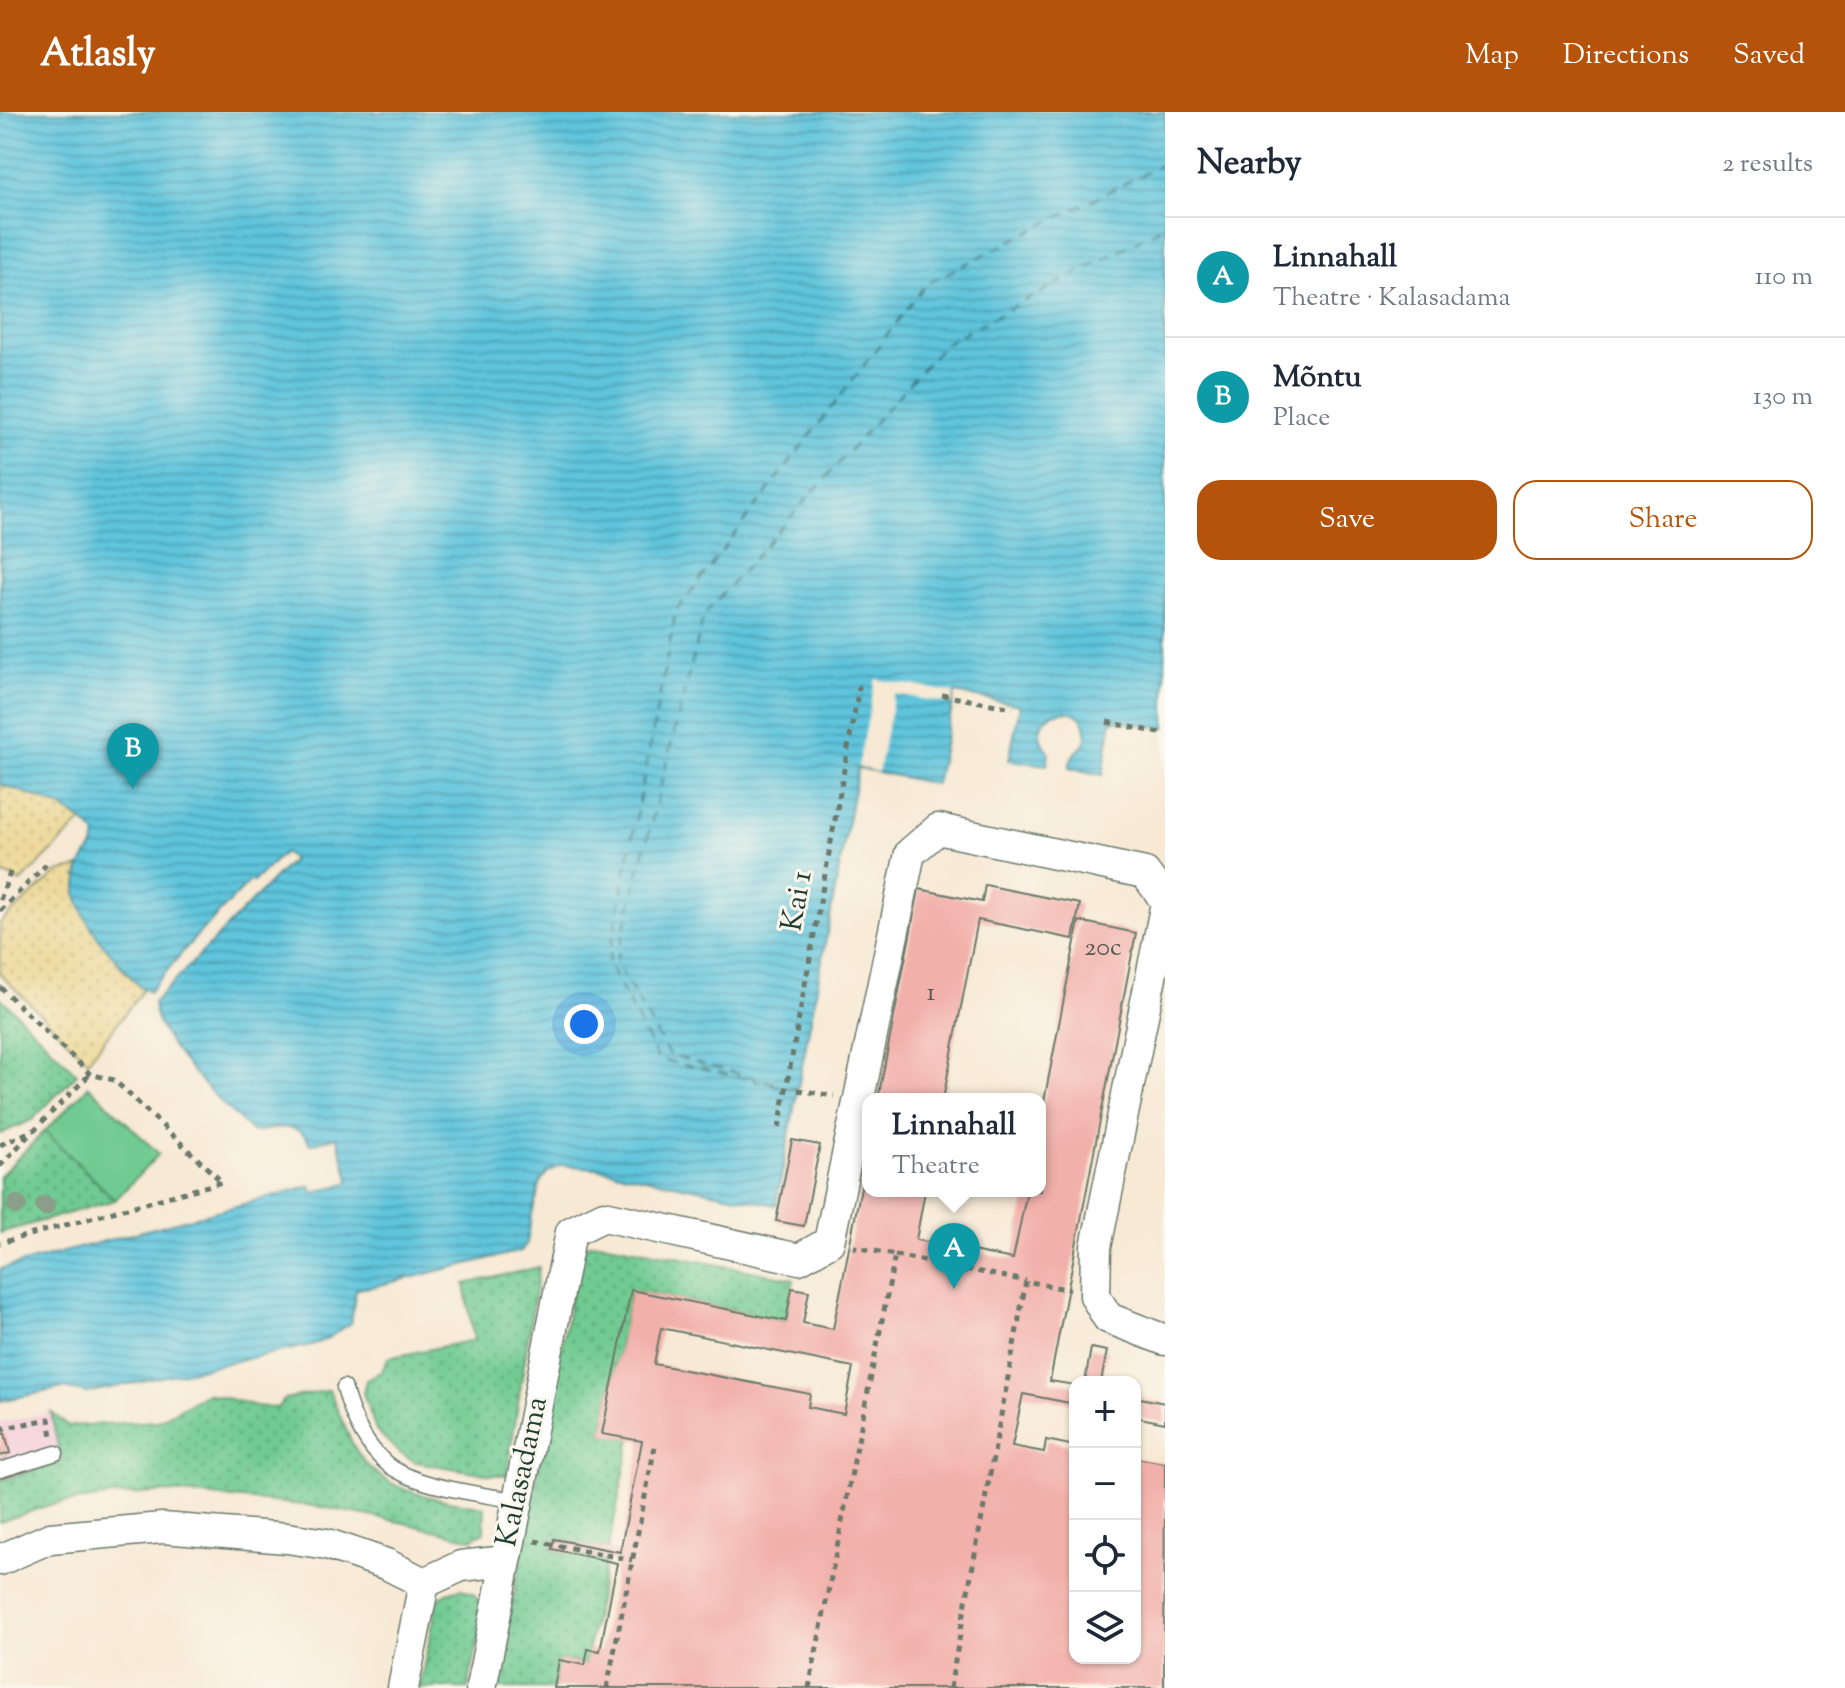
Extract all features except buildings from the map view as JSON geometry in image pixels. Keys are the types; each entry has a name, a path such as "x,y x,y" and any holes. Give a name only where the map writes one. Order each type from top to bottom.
{"street":[{"path":"829,1242 910,853 938,829 1145,873 1165,900"},
{"path":"1165,908 1096,1247 1095,1296 1108,1318 1165,1340"},
{"name":"Kalasadama","path":"424,1583 461,1566 506,1561 571,1232 604,1216 799,1259 829,1242"},
{"path":"0,1560 50,1538 162,1528 327,1544 386,1564 424,1583 403,1688"},
{"path":"481,1688 506,1561"}],"lane":[{"path":"344,1387 362,1435 386,1464 417,1481 518,1501"},
{"path":"0,1470 56,1453"}],"path":[{"name":"Kai 1","path":"779,1128 860,682"},
{"path":"942,695 1013,708"},
{"path":"1107,722 1165,734"},
{"path":"0,910 51,860"},
{"path":"0,900 11,870"},
{"path":"0,987 90,1074 114,1080 222,1182 0,1243"},
{"path":"0,1166 90,1074"},
{"path":"0,1145 34,1130"},
{"path":"829,1242 1095,1296"},
{"path":"809,1688 895,1255"},
{"path":"950,1688 1026,1281"},
{"path":"0,1429 49,1419 56,1453"},
{"path":"607,1688 655,1446"},
{"path":"553,1545 632,1560"}],"shaded area":[{"path":"51,1412 61,1462 0,1479 0,1423"}],"green space":[{"path":"0,997 77,1074 32,1120 0,1134"},
{"path":"89,1086 159,1154 115,1200 45,1131"},
{"path":"45,1131 115,1200 0,1233 0,1176"},
{"path":"602,1243 794,1279 786,1321 631,1290 602,1434 631,1439 608,1550 554,1539 552,1549 606,1561 585,1665 560,1660 554,1688 496,1688 579,1255 589,1244"},
{"path":"539,1267 507,1475 416,1462 398,1452 376,1430 363,1393 366,1380 382,1371 388,1358 474,1340 465,1284"},
{"path":"329,1390 353,1445 368,1466 382,1478 414,1493 485,1507 484,1532 471,1539 323,1507 171,1492 49,1505 0,1522 0,1481 61,1462 51,1412 68,1426 158,1421 207,1393 256,1406 277,1408 285,1399"},
{"path":"461,1589 474,1594 480,1614 468,1688 419,1688 438,1600 446,1593"}],"sand":[{"path":"0,784 53,804 82,821 21,882 0,872"},
{"path":"80,867 76,893 121,967 143,990 88,1061 0,974 0,923 58,872"}],"water":[{"path":"0,112 1165,112 1165,728 1112,720 1103,775 1069,768 1072,757 1085,743 1086,736 1079,716 1060,712 1051,715 1040,731 1049,752 1047,765 1009,760 1020,705 955,693 936,784 858,768 776,1205 596,1168 562,1165 548,1172 541,1181 527,1243 521,1251 357,1289 350,1323 327,1339 87,1393 63,1388 0,1401 0,1269 311,1186 313,1193 350,1182 337,1137 310,1144 306,1136 293,1129 253,1132 209,1090 178,1054 157,1019 153,1003 293,859 284,852 254,881 250,881 192,941 149,992 138,985 100,941 86,919 76,893 80,867 94,845 96,835 64,809 0,784"}],"pier":[{"path":"876,679 954,693 952,704 894,694 878,772 858,767"}],"ferry route":[{"path":"798,1090 658,1059 608,963 676,611 926,284 1165,163"},
{"path":"774,1083 669,1055 616,962 704,615 944,344 1165,226"}],"place":[{"name":"Mõntu","path":"133,789"},
{"name":"Linnahall","path":"954,1289"}]}
